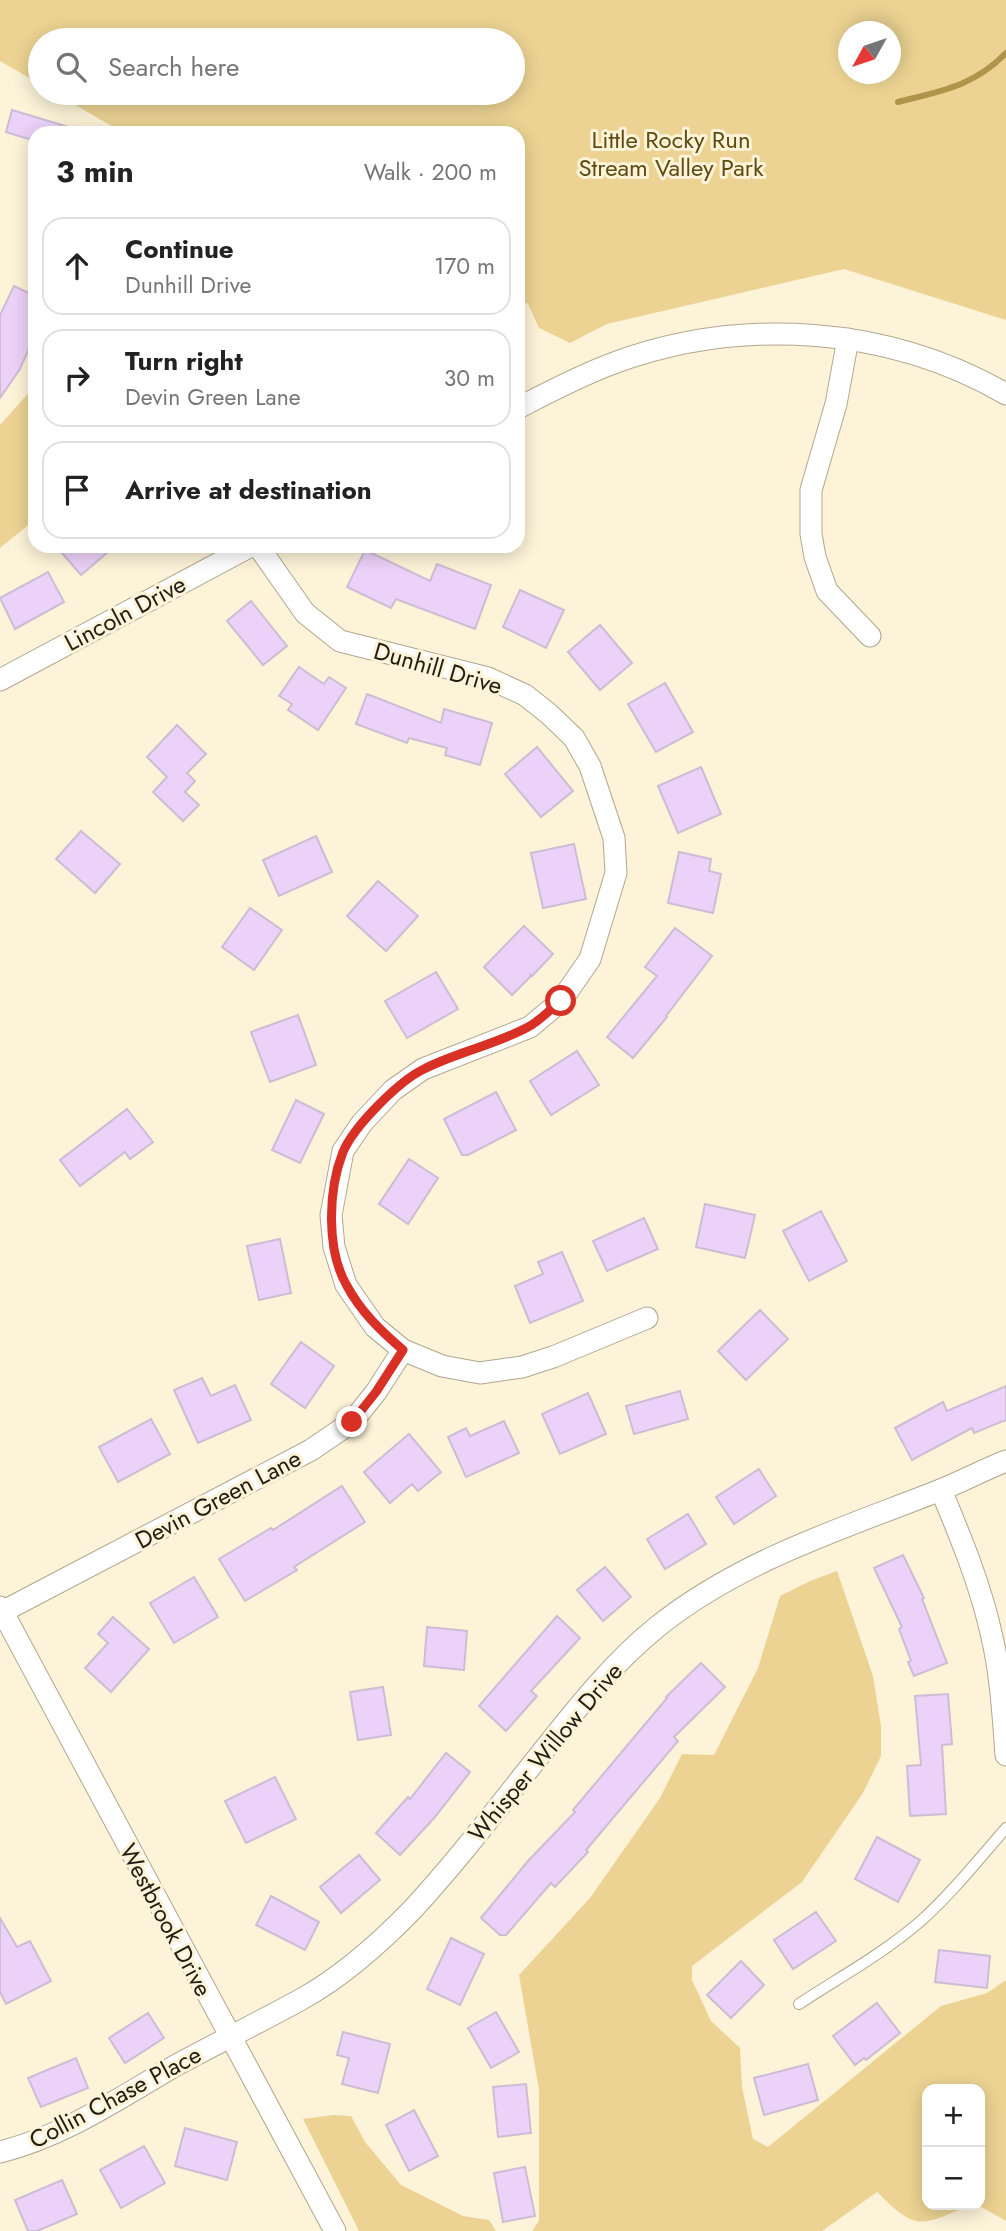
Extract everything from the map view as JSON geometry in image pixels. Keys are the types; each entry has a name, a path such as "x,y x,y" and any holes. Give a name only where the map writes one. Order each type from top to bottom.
{"street":[{"path":"525,405 613,363 680,344 769,333 848,339 949,365 1006,394"},
{"path":"848,339 836,404 811,490 811,534 820,576 827,591 870,636"},
{"name":"Lincoln Drive","path":"0,680 238,553"},
{"name":"Dunhill Drive","path":"263,553 305,613 340,641 488,678 525,695 549,714 574,738 590,766 614,838 616,873 590,959 561,1001 530,1027 423,1069 393,1090 362,1123 343,1151 331,1215 334,1247 346,1285 375,1327 403,1350 442,1366 480,1373 522,1367 553,1357 647,1318"},
{"name":"Devin Green Lane","path":"1,1610 312,1450 352,1422 376,1392 403,1350"},
{"name":"Whisper Willow Drive","path":"229,2036 302,1999 337,1976 389,1933 460,1854 591,1691 624,1656 658,1626 709,1590 757,1563 941,1490 1006,1461"},
{"path":"941,1490 975,1576 993,1637 1002,1692 1006,1755"},
{"name":"Westbrook Drive","path":"1,1610 335,2231"},
{"name":"Collin Chase Place","path":"0,2152 27,2146 73,2124 229,2036"}],"lane":[{"path":"799,2004 922,1920 947,1896 1006,1828"}],"green space":[{"name":"Little Rocky Run Stream Valley Park","path":"0,0 1006,0 1006,320 844,269 607,324 570,343 539,328 525,302 525,126 111,126 76,105 525,105 525,28 28,28 28,77 0,61"},
{"path":"28,394 28,525 0,548 0,425"},
{"path":"837,1571 873,1676 881,1726 881,1756 863,1793 802,1882 692,1966 692,1980 711,2021 740,2048 742,2087 753,2139 768,2147 941,2006 987,1993 1006,1980 1006,2221 985,2209 985,2084 922,2084 922,2210 958,2210 940,2218 929,2221 910,2219 877,2192 822,2231 532,2231 539,2221 539,2090 519,1975 590,1898 660,1798 682,1754 714,1755 758,1668 780,1596"},
{"path":"333,2115 351,2116 365,2142 401,2185 463,2216 489,2220 496,2231 359,2231 303,2119"}],"building":[{"path":"12,110 65,126 28,126 28,139 6,132"},
{"path":"14,286 28,293 28,351 20,369 0,398 0,315"},
{"path":"62,553 107,553 81,575"},
{"path":"364,553 371,553 430,581 437,564 491,585 475,629 396,599 391,608 347,587"},
{"path":"48,572 64,602 15,629 0,598"},
{"path":"520,590 564,610 546,648 503,627"},
{"path":"251,601 287,646 263,665 227,621"},
{"path":"600,625 632,663 600,690 568,652"},
{"path":"299,667 324,684 329,677 346,688 318,730 288,710 292,704 279,696"},
{"path":"665,683 693,732 656,752 628,704"},
{"path":"367,694 441,723 444,709 492,723 480,765 445,755 447,748 409,738 407,743 356,724"},
{"path":"177,725 206,754 187,773 195,781 185,792 199,805 183,821 153,792 167,777 147,757"},
{"path":"537,747 573,791 541,817 505,774"},
{"path":"701,767 721,814 678,833 658,786"},
{"path":"81,831 120,864 95,893 56,859"},
{"path":"316,836 332,872 279,896 263,860"},
{"path":"574,844 586,899 543,908 531,853"},
{"path":"679,852 711,859 709,871 721,874 713,913 668,903"},
{"path":"378,881 418,916 386,951 347,916"},
{"path":"250,908 282,930 254,970 222,947"},
{"path":"524,926 553,954 532,976 530,974 512,995 484,967"},
{"path":"675,928 712,956 633,1058 607,1037 657,976 645,967"},
{"path":"436,972 458,1009 407,1038 385,1001"},
{"path":"298,1015 316,1065 270,1082 251,1032"},
{"path":"577,1051 599,1085 551,1115 530,1081"},
{"path":"496,1092 516,1130 468,1155 462,1155 444,1119"},
{"path":"296,1100 324,1114 300,1163 272,1150"},
{"path":"127,1109 153,1142 130,1159 125,1152 80,1186 60,1160"},
{"path":"409,1159 438,1178 408,1224 379,1204"},
{"path":"705,1204 755,1215 745,1258 696,1247"},
{"path":"821,1211 847,1261 809,1281 783,1231"},
{"path":"644,1218 658,1249 607,1271 593,1241"},
{"path":"280,1239 291,1293 259,1300 247,1246"},
{"path":"562,1252 583,1301 530,1323 515,1286 543,1274 538,1262"},
{"path":"760,1310 788,1339 746,1380 718,1351"},
{"path":"301,1342 334,1366 305,1408 271,1384"},
{"path":"202,1378 211,1396 235,1385 251,1420 198,1443 174,1390"},
{"path":"1006,1386 1006,1420 974,1433 972,1428 912,1460 895,1428 943,1402 947,1411"},
{"path":"680,1391 688,1419 634,1434 626,1406"},
{"path":"588,1393 606,1434 560,1454 542,1414"},
{"path":"151,1419 170,1454 118,1482 99,1447"},
{"path":"504,1421 519,1453 466,1477 448,1437 466,1428 470,1436"},
{"path":"409,1434 441,1472 418,1491 412,1484 390,1503 364,1472"},
{"path":"759,1469 776,1496 734,1524 716,1497"},
{"path":"342,1486 365,1522 294,1567 297,1570 245,1601 219,1559 271,1528 273,1530"},
{"path":"688,1514 706,1544 665,1569 647,1539"},
{"path":"903,1555 924,1598 922,1599 947,1663 914,1676 899,1629 902,1627 874,1568"},
{"path":"605,1567 631,1597 603,1621 577,1590"},
{"path":"194,1577 218,1617 174,1643 150,1603"},
{"path":"557,1616 580,1638 531,1691 537,1696 506,1731 479,1706"},
{"path":"113,1617 149,1649 111,1692 85,1668 108,1643 98,1634"},
{"path":"427,1627 467,1631 464,1670 424,1666"},
{"path":"701,1663 725,1687 674,1737 678,1741 586,1850 588,1852 555,1887 551,1883 506,1935 500,1935 481,1918 528,1861 575,1812 573,1810 666,1697"},
{"path":"383,1687 391,1735 358,1740 350,1692"},
{"path":"948,1694 952,1744 942,1745 946,1814 910,1816 907,1766 921,1765 915,1696"},
{"path":"446,1753 470,1772 435,1817 400,1855 376,1833 408,1797 410,1799"},
{"path":"275,1777 296,1819 246,1843 225,1801"},
{"path":"877,1837 920,1860 898,1902 855,1879"},
{"path":"359,1855 380,1880 341,1913 320,1887"},
{"path":"271,1896 319,1922 305,1950 256,1925"},
{"path":"816,1912 836,1941 793,1969 774,1940"},
{"path":"0,1918 17,1947 30,1941 51,1981 6,2004 0,1992"},
{"path":"451,1938 484,1954 460,2005 427,1989"},
{"path":"939,1950 990,1956 987,1988 935,1982"},
{"path":"741,1961 764,1985 731,2018 707,1995"},
{"path":"877,2003 900,2033 866,2060 864,2058 855,2065 833,2036"},
{"path":"496,2012 519,2052 491,2068 468,2028"},
{"path":"148,2013 164,2038 125,2063 109,2038"},
{"path":"343,2032 390,2044 378,2093 342,2084 349,2058 337,2055"},
{"path":"76,2058 88,2088 41,2107 28,2078"},
{"path":"808,2064 818,2100 764,2115 754,2078"},
{"path":"526,2084 531,2133 498,2137 493,2087"},
{"path":"414,2110 438,2156 409,2171 386,2125"},
{"path":"185,2128 237,2142 227,2180 175,2166"},
{"path":"144,2146 165,2183 121,2208 100,2170"},
{"path":"525,2167 535,2216 503,2222 494,2173"},
{"path":"62,2180 77,2214 37,2231 28,2231 15,2200"}],"waterway":[{"path":"898,102 956,86 982,73 1006,53"}],"route":[{"path":"352,1422 376,1392 403,1350 375,1327 346,1285 334,1247 331,1215 343,1151 362,1123 393,1090 423,1069 530,1027 561,1001"}]}
